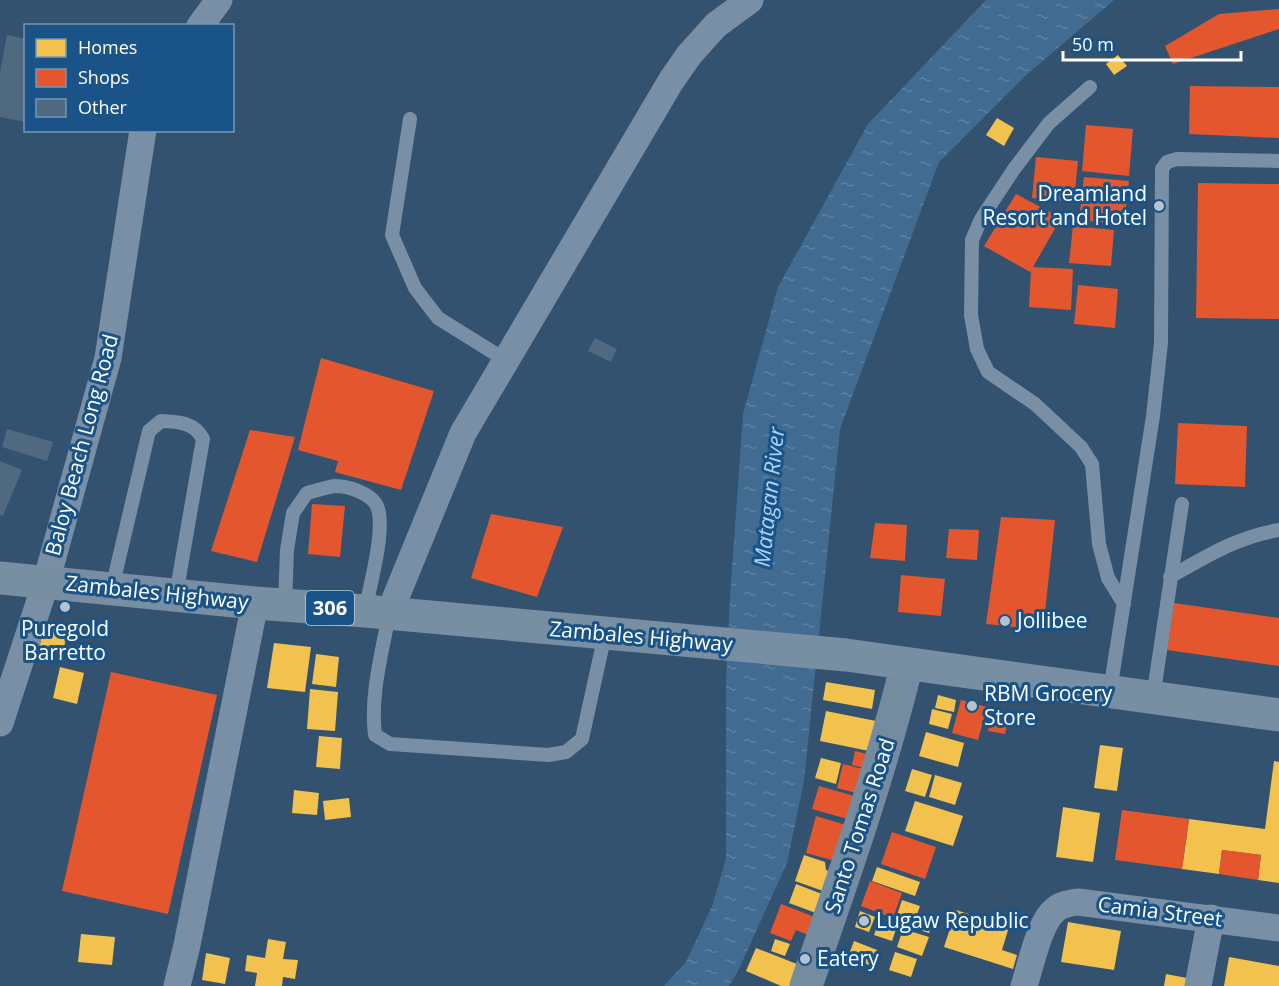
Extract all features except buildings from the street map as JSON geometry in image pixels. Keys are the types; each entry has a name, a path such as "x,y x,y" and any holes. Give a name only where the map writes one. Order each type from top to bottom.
{"main road":[{"name":"Zambales Highway","path":"0,578 846,655 1279,715"}],"street":[{"path":"201,24 219,0"},
{"path":"377,612 463,433 683,64 716,25 750,0"},
{"name":"Baloy Beach Long Road","path":"0,723 46,582 108,358 143,132"},
{"path":"177,986 270,603"},
{"name":"Santo Tomas Road","path":"806,986 864,820 891,730 907,664"},
{"name":"Camia Street","path":"1024,986 1046,919 1057,908 1078,902 1279,928"},
{"path":"1198,986 1211,918"}],"lane":[{"path":"1090,87 1050,123 1014,169 981,219 972,240 971,315 977,349 988,372 1035,404 1081,447 1092,464 1099,544 1108,578 1124,604"},
{"path":"410,119 392,235 415,288 438,318 507,361"},
{"path":"1110,691 1153,416 1161,343 1162,169 1167,162 1177,159 1279,161"},
{"path":"112,588 149,431 161,421 174,422 189,425 198,430 203,439 176,595"},
{"path":"270,603 287,550 293,513 307,493 335,486 354,489 370,498 377,506 381,524 373,720 375,735 390,744 548,755 566,752 582,739 605,634"},
{"path":"1153,698 1182,504"},
{"path":"1170,577 1231,543 1255,534 1279,530"}],"water":[{"name":"Matagan River","path":"986,0 1114,0 1024,77 939,162 840,429 804,781 787,863 729,986 664,986 686,962 712,906 726,859 726,679 743,414 778,287 868,124"}],"place":[{"name":"Dreamland Resort and Hotel","path":"1159,206"},
{"name":"Puregold Barretto","path":"65,607"},
{"name":"Jollibee","path":"1005,621"},
{"name":"RBM Grocery Store","path":"972,706"},
{"name":"Lugaw Republic","path":"864,921"},
{"name":"Eatery","path":"805,959"}]}
